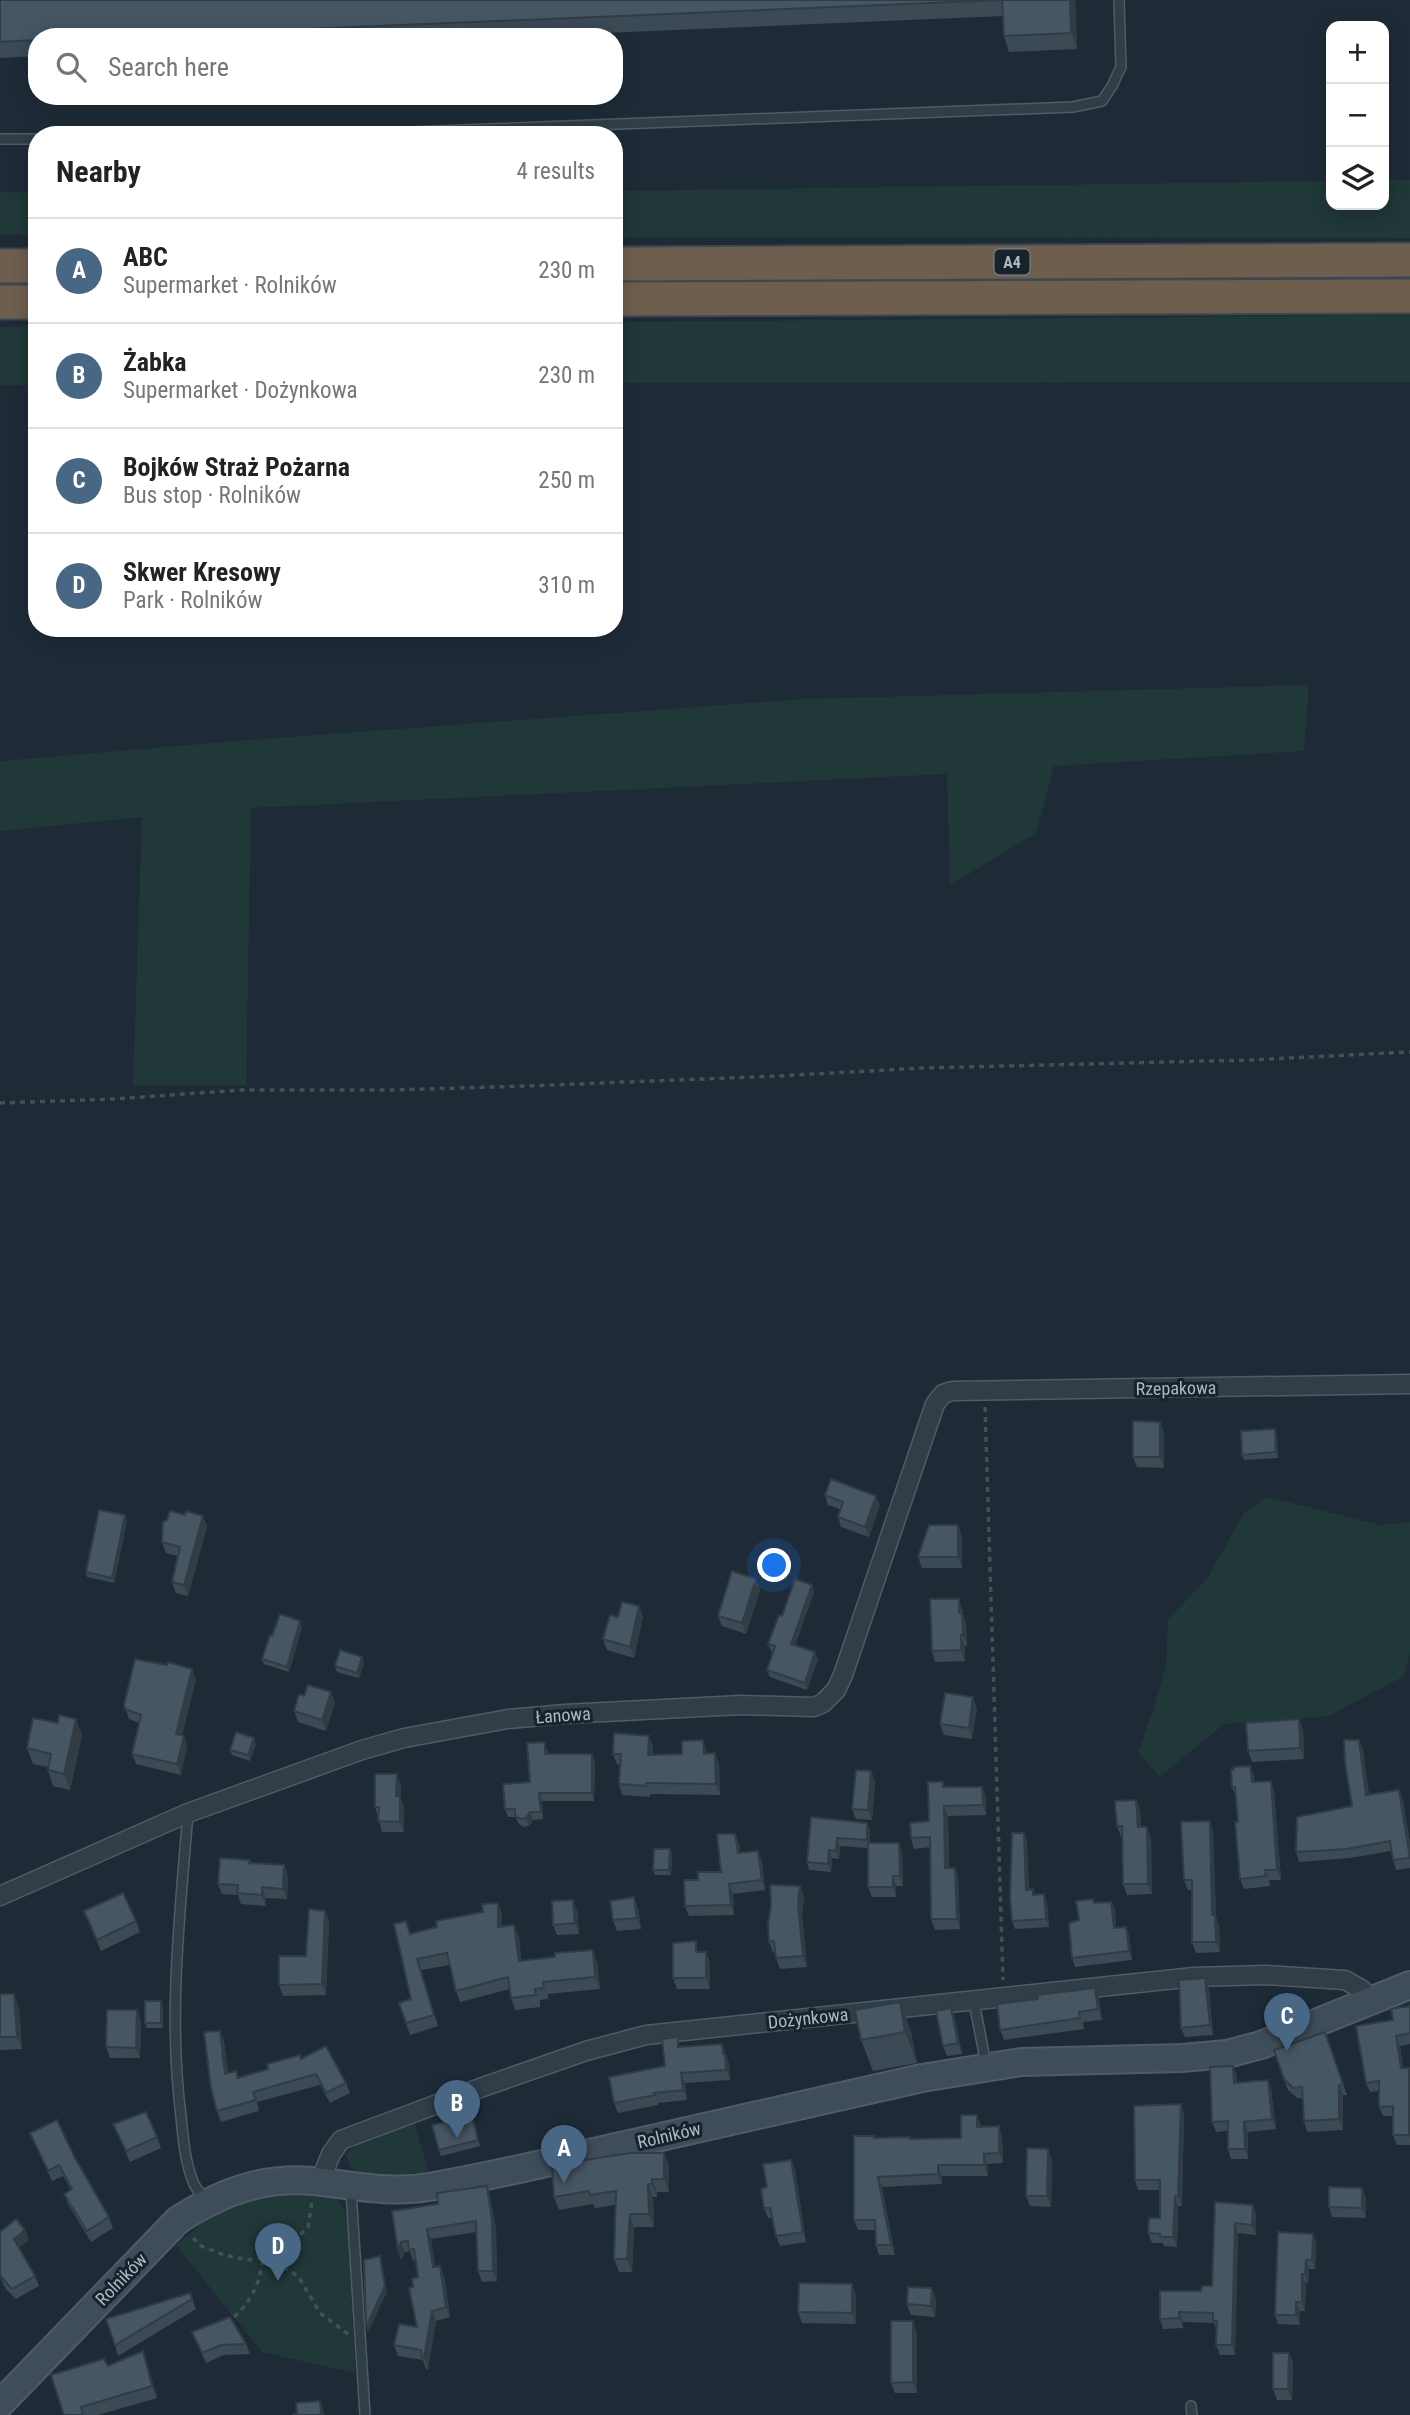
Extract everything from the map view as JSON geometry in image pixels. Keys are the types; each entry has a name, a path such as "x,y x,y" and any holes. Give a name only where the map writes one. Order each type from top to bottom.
{"highway":[{"name":"A4","path":"623,264 1410,260"},
{"path":"0,266 28,266"},
{"name":"A4","path":"623,299 1410,296"},
{"path":"0,302 28,302"}],"street":[{"name":"Rzepakowa","path":"943,1394 952,1391 1410,1384"},
{"name":"Łanowa","path":"0,1896 188,1813 362,1750 451,1728 565,1714 741,1705 805,1707 823,1703 836,1690 843,1675 935,1404 943,1394"},
{"name":"Dożynkowa","path":"316,2188 331,2154 341,2140 616,2041 646,2035 1232,1975 1345,1980 1373,2000"},
{"name":"Rolników","path":"0,2404 178,2220 207,2202 263,2182 316,2188 351,2186 407,2189 456,2182 922,2078 987,2066 1021,2062 1182,2058 1227,2054 1261,2045 1410,1985"}],"lane":[{"path":"567,126 1073,107 1102,101 1121,67 1119,0"},
{"path":"0,139 28,139"},
{"path":"623,270 687,264"},
{"path":"623,293 689,299"},
{"path":"188,1813 175,2024 178,2094 190,2172 195,2187 207,2202"},
{"path":"974,2002 987,2066"},
{"path":"351,2186 365,2415"}],"path":[{"path":"0,1103 242,1090 393,1090 527,1086 922,1068 1251,1060 1410,1052"},
{"path":"985,1391 1004,1998"},
{"path":"189,2234 201,2246 224,2256 248,2260 263,2258 295,2240 308,2227 316,2188"},
{"path":"263,2258 298,2276 320,2313 345,2333 360,2337"},
{"path":"234,2317 246,2306 254,2292 261,2274 263,2258"}],"green space":[{"path":"1389,180 1410,180 1410,238 623,237 623,191 1326,181 1326,210 1389,210"},
{"path":"0,192 28,193 28,235 0,235"},
{"path":"1410,315 1410,382 623,383 623,322"},
{"path":"28,326 28,385 0,385 0,327"},
{"path":"1309,685 1304,751 1054,766 1036,833 950,885 947,774 251,808 246,1085 133,1085 142,817 0,831 0,761 806,699"},
{"path":"1267,1497 1380,1525 1410,1522 1410,1653 1404,1676 1329,1716 1224,1724 1160,1777 1138,1752 1166,1665 1168,1619 1207,1579 1244,1513"},
{"path":"415,2123 428,2172 379,2175 351,2169 346,2155 351,2149 367,2140"},
{"path":"298,2190 336,2194 348,2219 355,2373 262,2352 176,2245 212,2215 257,2194"}],"building":[{"path":"0,0 1002,0 332,28 28,28 28,40 0,42"},
{"path":"1002,0 1070,0 1071,33 1004,36"},
{"path":"1133,1421 1160,1422 1160,1457 1133,1457"},
{"path":"1275,1429 1276,1452 1242,1455 1241,1431"},
{"path":"831,1479 876,1496 865,1527 838,1517 843,1502 825,1495"},
{"path":"99,1510 125,1515 112,1578 86,1572"},
{"path":"170,1511 185,1515 186,1511 203,1516 184,1585 172,1582 180,1547 162,1542 163,1522 167,1520"},
{"path":"929,1525 958,1525 958,1557 918,1557"},
{"path":"732,1571 756,1579 742,1623 718,1616"},
{"path":"795,1579 812,1585 791,1644 815,1652 805,1683 767,1670 775,1646 768,1644 779,1615 782,1616"},
{"path":"930,1599 959,1599 963,1635 961,1650 932,1651"},
{"path":"622,1602 639,1606 630,1647 603,1639 610,1615 618,1617"},
{"path":"280,1614 300,1621 287,1667 262,1659"},
{"path":"340,1650 362,1657 357,1673 335,1666"},
{"path":"135,1659 167,1665 168,1662 192,1669 176,1734 184,1736 177,1764 132,1754 141,1715 125,1709 124,1705"},
{"path":"308,1685 331,1692 322,1720 294,1711 299,1694 304,1696"},
{"path":"945,1693 973,1697 969,1728 940,1724"},
{"path":"59,1715 76,1719 64,1774 48,1770 51,1754 27,1748 33,1718 58,1723"},
{"path":"1299,1719 1300,1748 1248,1751 1246,1723"},
{"path":"236,1732 254,1738 248,1755 230,1750"},
{"path":"614,1733 649,1736 648,1755 682,1754 682,1741 703,1740 704,1754 715,1753 716,1784 619,1784 621,1754 613,1754"},
{"path":"1344,1740 1359,1740 1366,1795 1399,1790 1410,1858 1393,1860 1390,1841 1347,1849 1296,1852 1297,1817 1352,1806"},
{"path":"545,1742 545,1754 592,1754 592,1793 539,1793 541,1812 530,1812 526,1818 520,1819 515,1815 515,1809 505,1809 503,1784 530,1782 527,1743"},
{"path":"1250,1766 1252,1782 1271,1781 1277,1870 1265,1870 1266,1876 1240,1879 1235,1822 1238,1822 1231,1770 1234,1767"},
{"path":"856,1770 871,1771 868,1810 852,1809"},
{"path":"375,1774 397,1774 396,1796 400,1796 400,1822 378,1821 379,1807 375,1807"},
{"path":"928,1782 943,1782 943,1787 982,1787 983,1805 944,1806 945,1868 955,1868 957,1919 931,1919 930,1837 911,1838 910,1823 929,1821"},
{"path":"1136,1800 1138,1827 1147,1827 1148,1884 1123,1884 1122,1826 1117,1826 1115,1801"},
{"path":"811,1817 867,1823 867,1840 837,1838 836,1851 829,1850 828,1864 807,1862"},
{"path":"1210,1821 1212,1915 1215,1915 1216,1942 1192,1942 1192,1880 1184,1880 1181,1822"},
{"path":"1012,1833 1024,1833 1026,1890 1033,1889 1033,1895 1044,1894 1046,1919 1012,1921"},
{"path":"717,1834 735,1834 738,1853 758,1851 762,1880 729,1884 731,1905 685,1906 684,1880 698,1880 698,1872 721,1872"},
{"path":"868,1843 899,1843 900,1876 893,1876 893,1887 868,1887"},
{"path":"654,1849 670,1849 669,1870 653,1870"},
{"path":"220,1858 284,1865 283,1889 262,1887 262,1895 237,1893 238,1885 218,1884"},
{"path":"770,1885 800,1886 798,1904 803,1956 776,1958 774,1941 769,1942"},
{"path":"123,1893 136,1921 97,1940 84,1911"},
{"path":"634,1897 637,1918 613,1920 610,1901"},
{"path":"1093,1899 1094,1903 1111,1902 1114,1928 1126,1927 1129,1951 1072,1958 1069,1923 1079,1920 1076,1901"},
{"path":"573,1900 575,1923 553,1925 552,1901"},
{"path":"498,1903 498,1927 514,1925 519,1961 555,1957 555,1953 593,1950 595,1977 543,1982 544,1988 535,1989 536,1995 511,1998 508,1977 456,1991 447,1953 417,1959 434,2015 406,2023 399,2003 411,1999 394,1924 406,1921 410,1934 437,1927 436,1921 483,1912 482,1904"},
{"path":"309,1909 325,1911 322,1984 279,1985 279,1956 306,1956"},
{"path":"696,1941 696,1952 706,1952 706,1978 673,1978 673,1943"},
{"path":"1205,1978 1210,2025 1181,2028 1179,1980"},
{"path":"1095,1988 1098,2009 1079,2012 1080,2018 1000,2030 997,2004 1038,1999 1037,1995"},
{"path":"0,1994 14,1994 17,2037 0,2037"},
{"path":"145,2001 161,2001 161,2023 145,2023"},
{"path":"900,2002 905,2032 861,2040 855,2010"},
{"path":"1410,2006 1410,2033 1396,2036 1401,2068 1409,2068 1409,2135 1393,2135 1393,2106 1379,2107 1379,2081 1366,2083 1356,2026 1393,2020 1391,2009"},
{"path":"951,2008 958,2043 943,2046 936,2011"},
{"path":"107,2010 137,2010 136,2048 106,2047"},
{"path":"220,2031 225,2074 236,2071 238,2078 268,2069 267,2064 300,2055 301,2059 326,2046 346,2083 326,2093 316,2074 253,2092 256,2100 217,2111 211,2088 204,2032"},
{"path":"1325,2032 1343,2084 1339,2085 1339,2119 1304,2121 1302,2087 1293,2088 1284,2079 1274,2050"},
{"path":"678,2037 678,2047 722,2044 726,2070 681,2073 683,2090 654,2093 655,2095 614,2103 609,2077 665,2066 662,2039"},
{"path":"1233,2066 1234,2083 1268,2080 1272,2119 1244,2122 1245,2149 1228,2149 1228,2121 1212,2122 1210,2067"},
{"path":"1181,2104 1178,2196 1175,2196 1173,2237 1160,2237 1160,2234 1148,2233 1149,2218 1160,2218 1160,2180 1135,2180 1134,2106"},
{"path":"146,2112 157,2137 126,2151 113,2124"},
{"path":"472,2115 478,2140 439,2150 432,2125"},
{"path":"961,2115 977,2115 977,2127 999,2126 999,2153 984,2154 984,2165 938,2165 938,2174 878,2177 891,2245 876,2245 875,2220 854,2220 854,2136 961,2138"},
{"path":"57,2120 109,2217 87,2231 64,2194 72,2189 59,2165 48,2171 30,2133"},
{"path":"1027,2148 1048,2149 1047,2196 1026,2196"},
{"path":"630,2153 664,2153 664,2179 652,2179 652,2184 648,2184 649,2214 630,2214 627,2259 614,2259 616,2191 590,2195 589,2191 554,2197 552,2165"},
{"path":"791,2160 803,2232 776,2236 770,2208 764,2208 761,2189 767,2187 763,2164"},
{"path":"487,2186 492,2219 493,2271 478,2271 476,2221 427,2229 433,2267 440,2266 446,2307 432,2311 424,2358 421,2350 394,2345 399,2324 417,2327 409,2288 413,2287 412,2279 418,2277 414,2249 409,2250 408,2241 401,2242 398,2250 392,2211 438,2204 437,2193"},
{"path":"1329,2187 1362,2188 1362,2208 1329,2207"},
{"path":"1215,2202 1253,2205 1252,2225 1235,2223 1232,2345 1216,2345 1217,2321 1213,2321 1213,2313 1179,2312 1179,2318 1160,2319 1160,2291 1201,2291 1202,2286 1212,2286"},
{"path":"16,2219 25,2230 14,2239 35,2276 12,2289 0,2274 0,2232"},
{"path":"1278,2232 1313,2234 1312,2260 1306,2260 1305,2274 1302,2274 1302,2302 1296,2302 1296,2315 1275,2315"},
{"path":"380,2256 385,2286 366,2327 364,2260"},
{"path":"799,2283 852,2284 852,2313 798,2312"},
{"path":"908,2287 932,2288 931,2306 907,2304"},
{"path":"190,2293 192,2299 115,2345 106,2319"},
{"path":"230,2317 246,2344 221,2345 202,2353 192,2332"},
{"path":"891,2321 913,2321 913,2382 891,2383"},
{"path":"143,2351 152,2386 81,2407 83,2415 64,2415 51,2375 104,2359 108,2366"},
{"path":"1273,2353 1289,2353 1288,2389 1273,2389"},
{"path":"320,2401 321,2415 293,2415 297,2413 296,2403"}],"place":[{"name":"Bojków Straż Pożarna","path":"1287,2051"},
{"name":"Żabka","path":"457,2138"},
{"name":"ABC","path":"564,2183"},
{"name":"Skwer Kresowy","path":"278,2281"}]}
